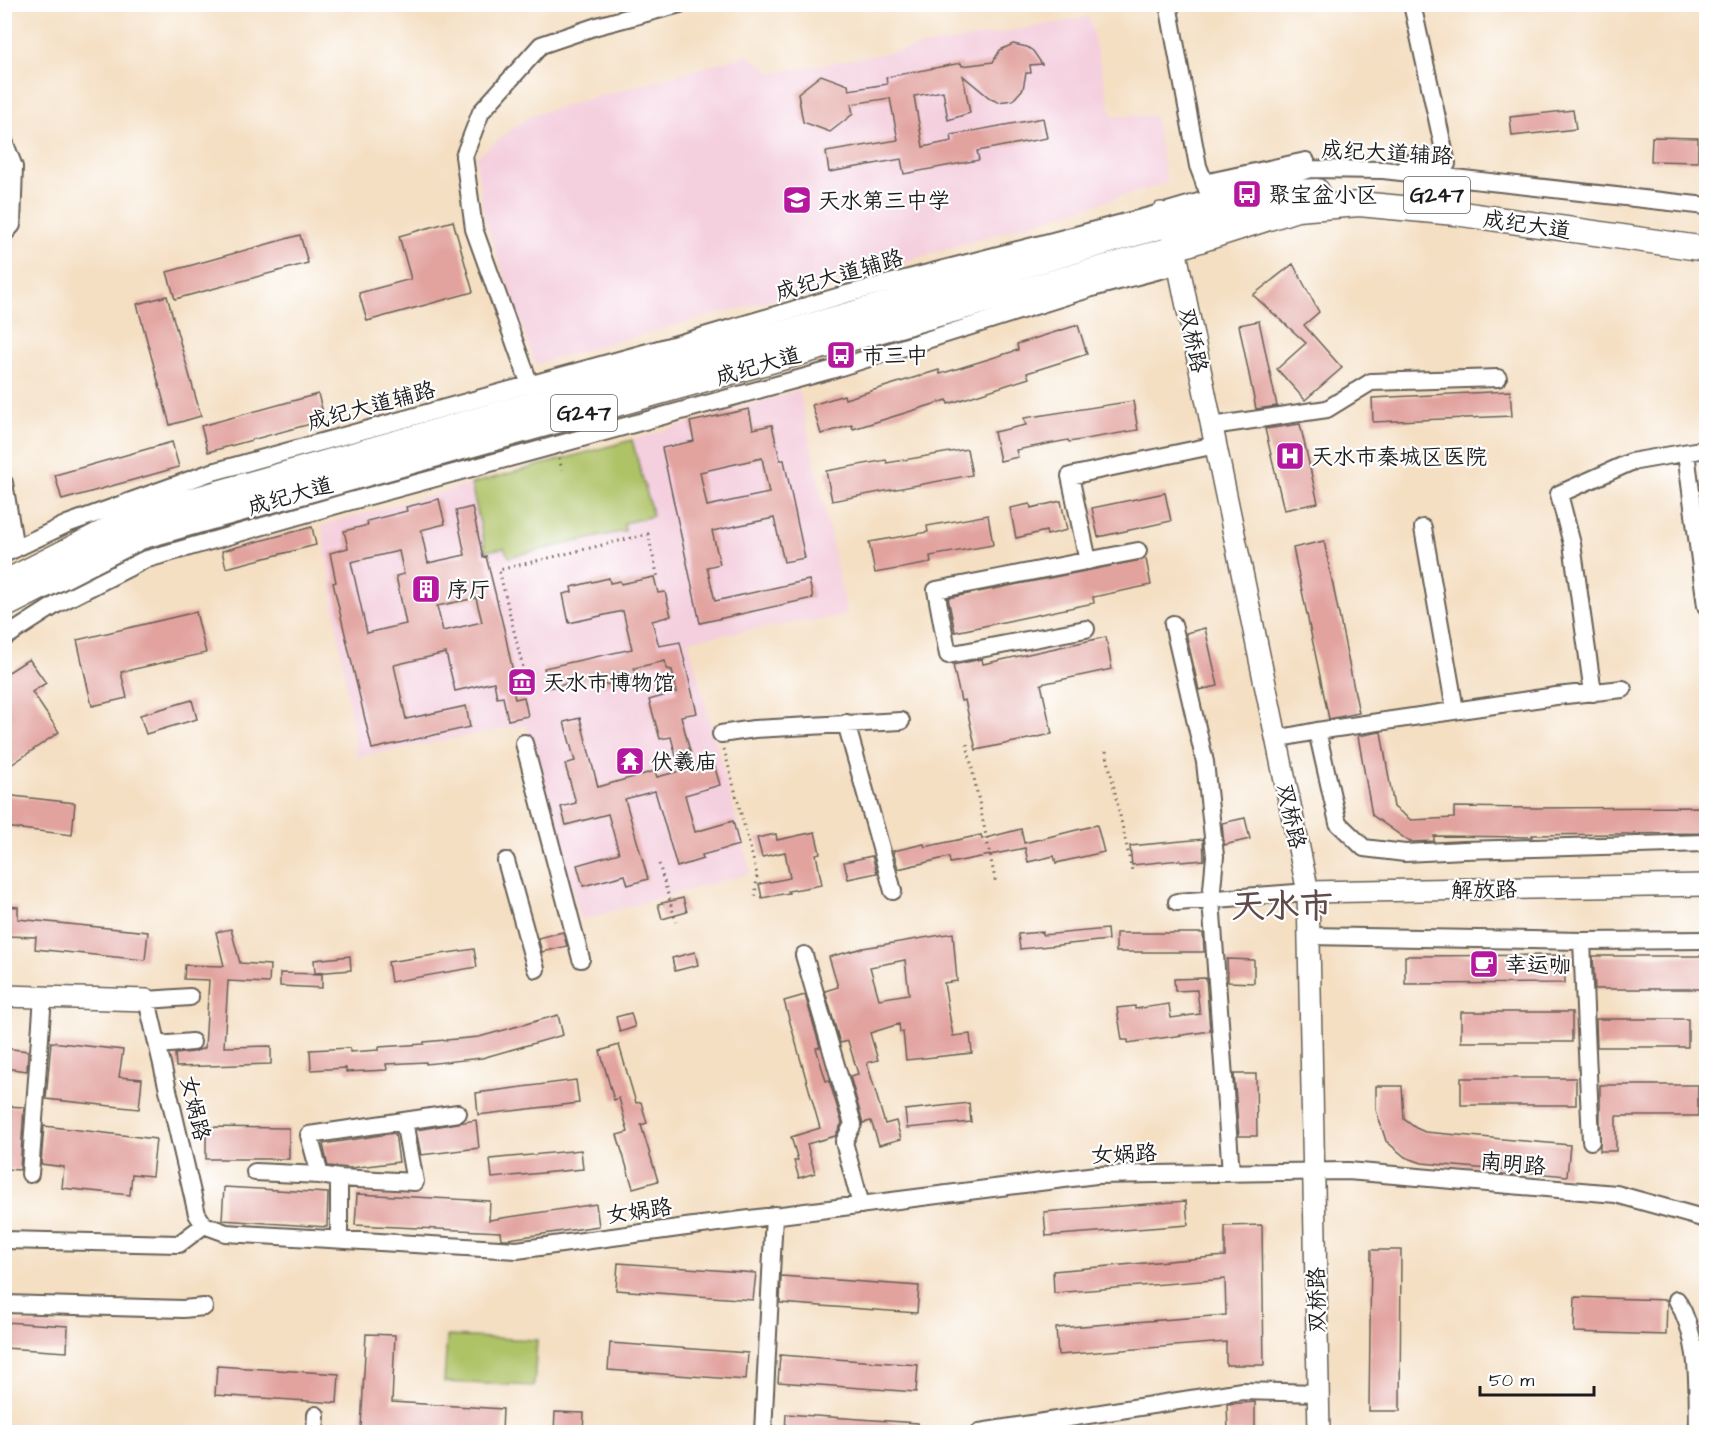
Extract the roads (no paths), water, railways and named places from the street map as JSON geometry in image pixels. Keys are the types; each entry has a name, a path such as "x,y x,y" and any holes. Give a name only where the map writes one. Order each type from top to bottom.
{"highway":[{"name":"成纪大道","path":"4,583 136,516 1166,218 1210,198 1372,189 1415,177 1707,232"},
{"name":"成纪大道","path":"4,606 140,537 1177,257 1297,209 1359,204 1455,213 1707,249"}],"main road":[{"name":"双桥路","path":"1166,218 1177,257 1308,892 1319,1432"},
{"name":"解放路","path":"1308,892 1707,885"},
{"name":"解放路","path":"1660,886 1707,894"},
{"path":"4,996 147,1000"}],"street":[{"path":"530,385 474,229 464,156 481,112 541,45 597,26 680,4"},
{"path":"1168,4 1198,166 1210,198 1302,161 1415,177 1447,164 1412,4"},
{"path":"4,141 14,167 12,225 4,234"},
{"name":"成纪大道辅路","path":"1415,177 1707,206"},
{"name":"成纪大道辅路","path":"10,551 67,524 209,473 677,344 847,294 1166,218"},
{"path":"4,638 57,604 144,560 831,370 1092,288 1177,257"},
{"path":"1088,561 1070,476 1214,435 1327,409 1371,381 1498,378"},
{"path":"1593,693 1572,544 1559,494 1631,462 1707,449"},
{"path":"1686,453 1707,606"},
{"path":"4,483 10,551"},
{"path":"1423,528 1455,710"},
{"path":"1086,629 948,655 936,590 1138,551"},
{"path":"1173,624 1206,762 1215,856 1211,900 1232,1173"},
{"path":"1276,739 1317,730 1455,710 1623,689"},
{"path":"721,734 754,729 901,721"},
{"path":"846,723 893,891"},
{"path":"1317,730 1338,823 1364,848 1405,854 1475,849 1707,843"},
{"path":"524,743 581,959"},
{"path":"506,861 536,969"},
{"path":"1178,902 1308,892"},
{"path":"1309,936 1582,941 1707,940"},
{"path":"1582,941 1591,1141"},
{"path":"804,955 853,1124 844,1142 861,1205"},
{"path":"30,1174 44,997"},
{"path":"147,1000 190,997"},
{"name":"女娲路","path":"147,1000 197,1214 204,1225 226,1233 517,1250 1096,1175 1312,1172"},
{"path":"158,1046 192,1042"},
{"path":"320,1175 309,1135 458,1113"},
{"path":"255,1172 415,1182 404,1120"},
{"name":"南明路","path":"1312,1172 1348,1171 1616,1194 1707,1219"},
{"path":"339,1179 339,1239"},
{"path":"763,1432 774,1215"},
{"path":"4,1240 179,1244 204,1225"},
{"path":"1677,1300 1685,1314 1697,1356 1698,1432"},
{"path":"4,1304 204,1308"},
{"path":"980,1432 1242,1391 1318,1393"},
{"path":"315,1432 316,1415"}],"place":[{"name":"聚宝盆小区","path":"1247,194"},
{"name":"天水第三中学","path":"797,200"},
{"name":"市三中","path":"841,355"},
{"name":"天水市秦城区医院","path":"1290,456"},
{"name":"序厅","path":"426,589"},
{"name":"天水市博物馆","path":"522,682"},
{"name":"伏羲庙","path":"630,761"},
{"name":"幸运咖","path":"1484,964"}],"district":[{"name":"天水市","path":"1282,905"}]}
